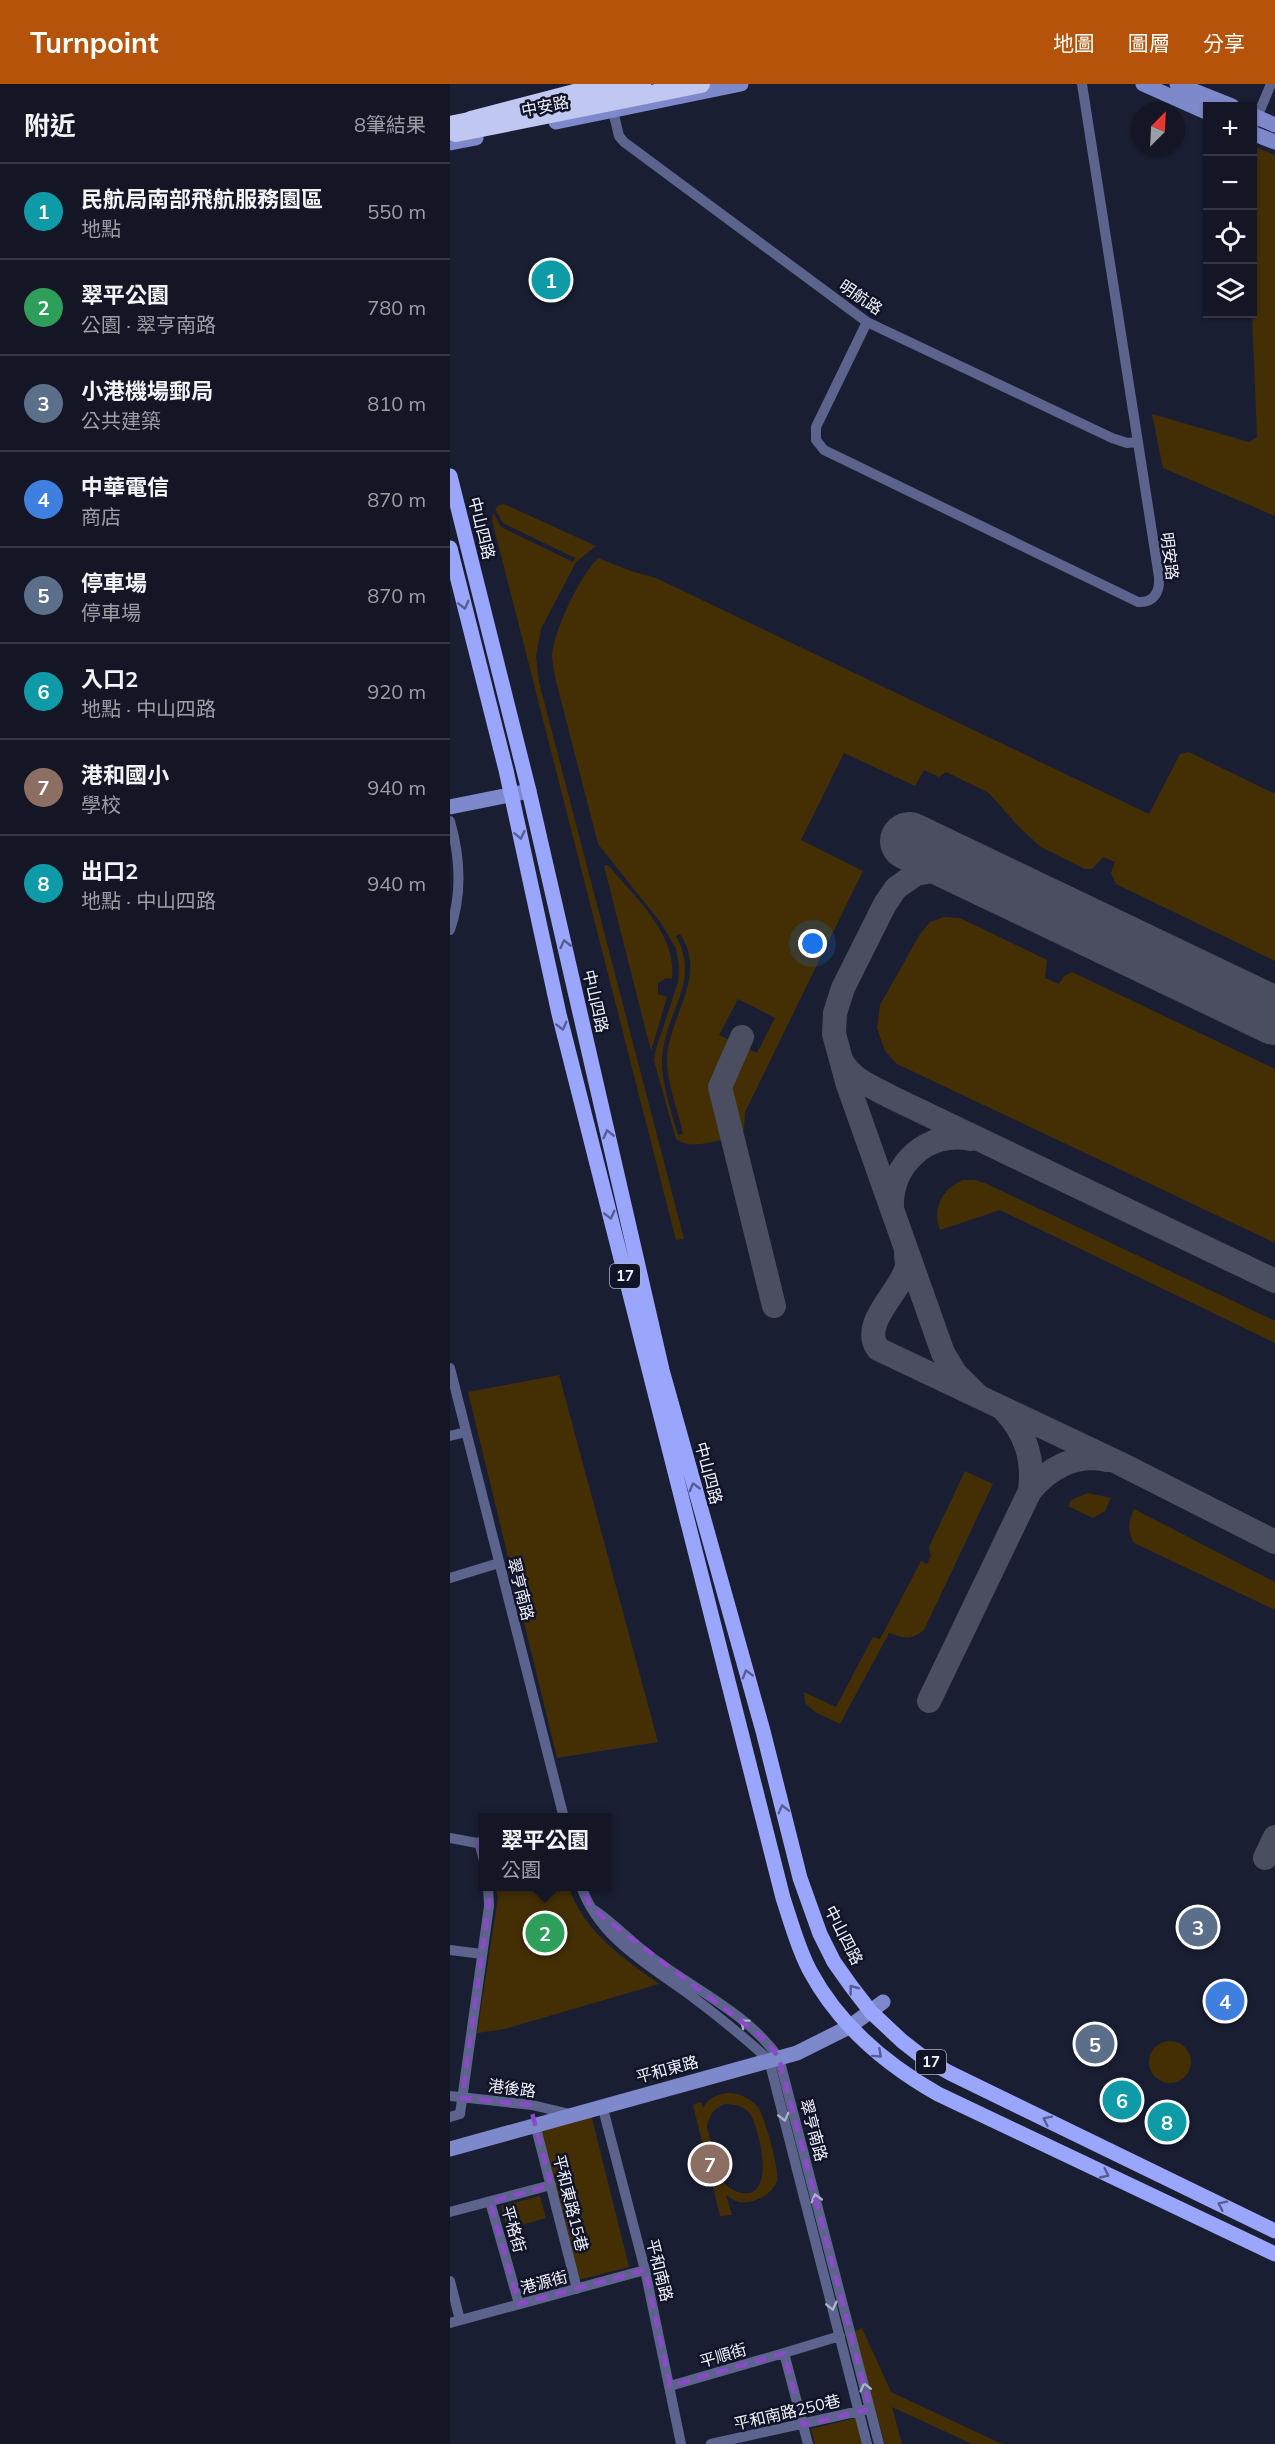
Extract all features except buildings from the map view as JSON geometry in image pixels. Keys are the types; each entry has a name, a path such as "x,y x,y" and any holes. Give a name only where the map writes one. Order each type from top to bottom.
{"highway":[{"path":"452,129 609,84"},
{"path":"452,129 642,84"},
{"path":"452,129 671,84"},
{"path":"452,129 701,84"}],"main road":[{"name":"中山四路","path":"450,476 529,791 662,1370 763,1731 800,1878 820,1935 834,1962 871,2012 902,2041 950,2073 1275,2231"},
{"name":"中山四路","path":"450,548 511,795 559,1014 783,1898 809,1969 824,1995 849,2027 884,2059 907,2076 938,2094 1275,2254"}],"street":[{"name":"中安路","path":"452,129 494,107 580,84"},
{"name":"中安路","path":"494,107 624,84"},
{"name":"中安路","path":"497,134 540,115 689,84"},
{"name":"中安路","path":"452,129 497,134 741,84"},
{"name":"明安路","path":"867,322 816,427 816,440 824,450 1141,603 1153,598 1160,585 1082,84"},
{"path":"1143,84 1203,111"},
{"path":"1177,84 1198,88 1224,102"},
{"path":"1257,114 1271,84"},
{"name":"明航路","path":"613,111 624,142 867,322 1112,438 1127,443 1137,442"},
{"path":"1257,121 1275,125"},
{"path":"1257,135 1275,142"},
{"path":"450,807 529,791"},
{"path":"450,821 457,844 458,892 450,930"},
{"name":"翠亨南路","path":"450,1368 563,1813"},
{"path":"450,1436 466,1432"},
{"path":"450,1578 499,1563"},
{"path":"450,1838 479,1841"},
{"path":"450,2117 460,2114 489,1906 488,1891"},
{"name":"翠亨南路","path":"583,1891 591,1908 654,1959 708,1995 766,2040 774,2059 879,2444"},
{"path":"450,1950 482,1954"},
{"name":"平和東路","path":"450,2148 807,2049 849,2027 884,2001"},
{"name":"翠亨南路","path":"774,2059 867,2444"},
{"name":"港後路","path":"450,2096 532,2105 570,2114"},
{"name":"平和南路","path":"602,2105 645,2270 681,2444"},
{"name":"平和東路15巷","path":"535,2124 577,2289"},
{"path":"490,2202 551,2185"},
{"name":"平格街","path":"450,2212 490,2202 519,2304"},
{"name":"港源街","path":"455,2322 645,2270"},
{"path":"450,2281 455,2322"},
{"name":"平順街","path":"670,2386 840,2336"},
{"path":"784,2353 808,2444"},
{"name":"平和南路250巷","path":"711,2444 870,2409"}],"highlighted area":[{"path":"564,1818 578,1876 591,1908 766,2040 779,2058 870,2409 803,2425 784,2353 670,2386 645,2270 519,2304 490,2202 551,2185 530,2105 462,2098 490,1895 479,1842"}],"shaded area":[{"path":"1257,148 1275,155 1275,516 1163,468 1152,414 1249,442 1257,437 1252,318 1257,318"},
{"path":"504,504 596,546 576,562 541,629 536,657 539,682 684,1239 676,1240 492,520 493,512 501,527 573,562 575,558 503,523 495,509"},
{"path":"598,558 656,578 1149,814 1180,754 1189,752 1275,794 1275,961 1116,884 1111,873 1115,862 1103,857 1092,869 1085,869 1041,847 1019,827 989,793 946,772 939,777 924,770 915,786 844,753 801,840 863,871 745,1112 744,1130 738,1133 726,1086 744,1047 757,1053 775,1018 738,999 719,1035 732,1041 714,1085 725,1136 722,1140 698,1144 681,1142 676,1139 654,1061 678,982 679,966 676,949 661,923 598,844 553,666 554,643 563,617 576,589","holes":["680,934 688,949 689,980 667,1057 670,1086 683,1134 678,1135 665,1087 662,1059 664,1042 684,983 683,953 676,936"]},
{"path":"608,865 652,917 668,946 672,962 672,979 666,978 658,983 658,994 667,997 651,1051 604,866"},
{"path":"944,917 960,918 1047,960 1045,978 1059,984 1064,976 1072,972 1275,1069 1275,1243 897,1064 885,1051 877,1028 880,1005 920,934 930,922"},
{"path":"963,1180 975,1180 987,1184 1275,1321 1275,1343 1000,1210 940,1230 937,1214 941,1200 949,1189"},
{"path":"559,1375 658,1742 557,1758 468,1392"},
{"path":"965,1471 993,1484 924,1630 907,1638 889,1633 840,1724 815,1712 805,1703 804,1692 836,1707 873,1637 880,1639 921,1561 927,1564 931,1556 929,1547"},
{"path":"1088,1493 1111,1498 1105,1511 1093,1518 1068,1506 1071,1500"},
{"path":"1134,1509 1275,1582 1275,1610 1134,1543 1129,1526"},
{"path":"496,1891 571,1891 575,1902 594,1930 619,1954 659,1984 505,2029 477,2033 498,1898"},
{"path":"1170,2041 1185,2047 1191,2062 1185,2077 1170,2083 1155,2077 1149,2062 1155,2047"},
{"path":"728,2093 747,2098 760,2111 774,2155 777,2181 766,2195 749,2202 738,2202 726,2195 732,2215 720,2216 693,2105 701,2102 703,2108 716,2096","holes":["725,2104 745,2109 754,2121 761,2146 762,2174 759,2185 753,2192 737,2192 729,2187 723,2181 716,2163 707,2127 715,2110"]},
{"path":"591,2114 629,2267 578,2280 539,2128"},
{"path":"540,2196 546,2218 507,2229 501,2206"},
{"path":"862,2328 891,2392 1002,2444 972,2444 892,2407 902,2444 885,2444 853,2332"},
{"path":"856,2418 862,2444 815,2444 811,2429"}],"taxiway":[{"path":"977,1395 955,1373 943,1353 848,1085 834,1034 835,1013 843,988 885,904 896,888 916,874 943,869 983,876"},
{"path":"742,1037 720,1087 774,1306"},
{"path":"843,1063 858,1079 891,1097 1275,1281"},
{"path":"892,1208 897,1177 915,1154 927,1145 940,1140 971,1139"},
{"path":"906,1252 907,1266 904,1276 884,1307 874,1329 874,1339 878,1349 1119,1463 1275,1542"},
{"path":"929,1701 1030,1491 1031,1468 1027,1447 1018,1428 1004,1410"},
{"path":"1030,1491 1046,1475 1064,1464 1085,1459 1107,1460"},
{"path":"1265,1858 1275,1837"}],"runway":[{"path":"909,841 1275,1016"}],"place":[{"name":"民航局南部飛航服務園區","path":"551,280"},
{"name":"小港機場郵局","path":"1198,1927"},
{"name":"翠平公園","path":"545,1933"},
{"name":"中華電信","path":"1225,2001"},
{"name":"停車場","path":"1095,2044"},
{"name":"入口2","path":"1122,2100"},
{"name":"出口2","path":"1167,2122"},
{"name":"港和國小","path":"710,2164"}]}
